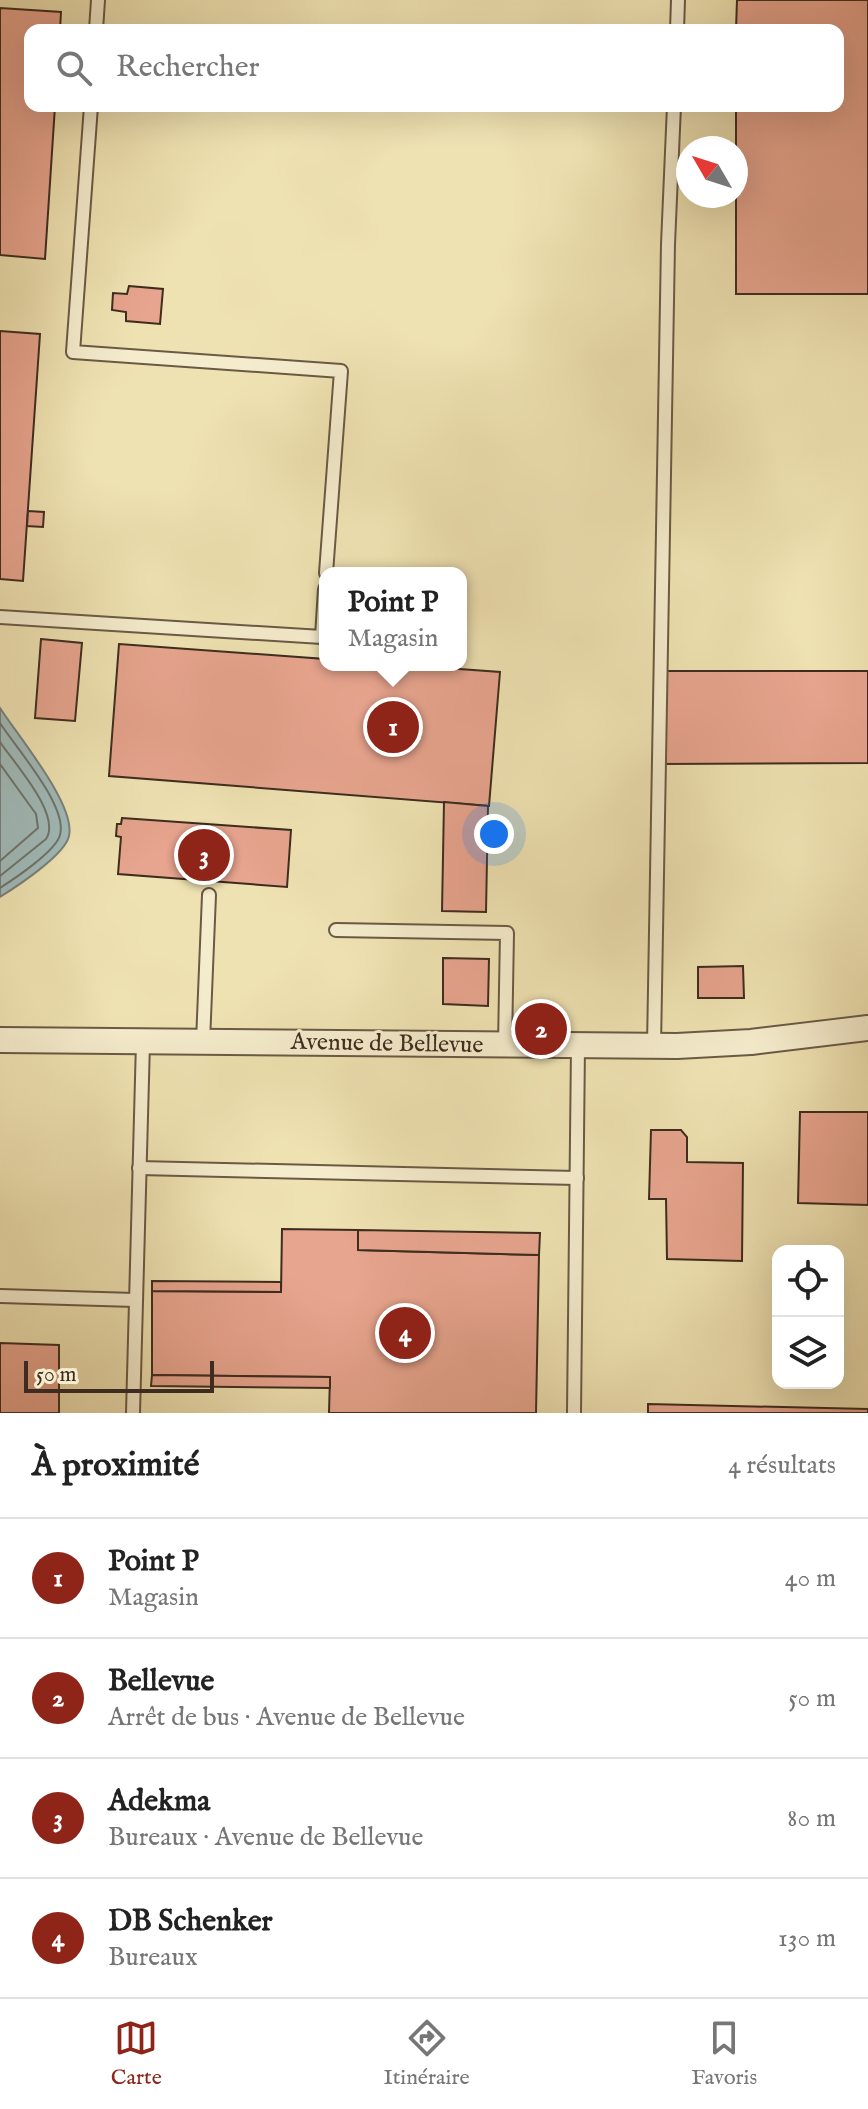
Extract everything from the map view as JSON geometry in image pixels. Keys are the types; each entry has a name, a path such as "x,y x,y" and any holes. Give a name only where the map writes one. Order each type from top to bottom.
{"street":[{"name":"Avenue de Bellevue","path":"0,1040 654,1046 751,1042 868,1028"}],"lane":[{"path":"96,24 98,0"},
{"path":"677,24 678,0"},
{"path":"91,112 73,352 341,371 326,567"},
{"path":"654,1046 668,244 674,112"},
{"path":"0,617 319,637"},
{"path":"203,1042 209,895"},
{"path":"336,930 507,933 505,1045"},
{"path":"133,1413 143,1042"},
{"path":"574,1413 578,1046"},
{"path":"139,1168 577,1178"},
{"path":"0,1296 135,1300"}],"water":[{"path":"0,708 55,789 69,823 69,836 66,844 50,861 0,897"}],"building":[{"path":"737,0 868,0 868,294 736,294 736,208 748,208 748,136 736,136 736,112 844,112 844,24 736,24"},
{"path":"0,8 61,12 60,24 24,24 24,112 55,112 45,259 0,255"},
{"path":"129,286 163,289 160,324 126,321 126,312 112,310 113,293 127,294"},
{"path":"0,331 40,334 23,581 0,579"},
{"path":"28,511 44,512 43,527 27,526"},
{"path":"41,639 82,643 75,721 35,718"},
{"path":"119,644 319,659 319,671 500,672 489,806 109,776"},
{"path":"662,671 868,671 868,763 661,764"},
{"path":"444,802 488,806 486,912 442,911"},
{"path":"122,818 291,830 287,887 118,874 121,837 116,836 117,824 121,824"},
{"path":"443,958 489,959 488,1006 443,1004"},
{"path":"743,966 744,998 698,998 698,967"},
{"path":"800,1112 868,1112 868,1205 798,1203"},
{"path":"651,1130 681,1130 687,1137 687,1162 743,1163 742,1261 667,1259 666,1199 649,1199"},
{"path":"282,1229 358,1230 358,1250 539,1255 536,1413 329,1413 330,1377 152,1375 152,1291 281,1292"},
{"path":"358,1230 540,1233 539,1255 358,1250"},
{"path":"152,1281 281,1282 281,1292 152,1291"},
{"path":"0,1343 59,1345 59,1413 0,1413"},
{"path":"152,1375 330,1377 330,1388 151,1386"},
{"path":"648,1404 868,1409 868,1413 648,1413"}],"place":[{"name":"Point P","path":"393,727"},
{"name":"Adekma","path":"204,855"},
{"name":"Bellevue","path":"541,1029"},
{"name":"DB Schenker","path":"405,1333"}]}
